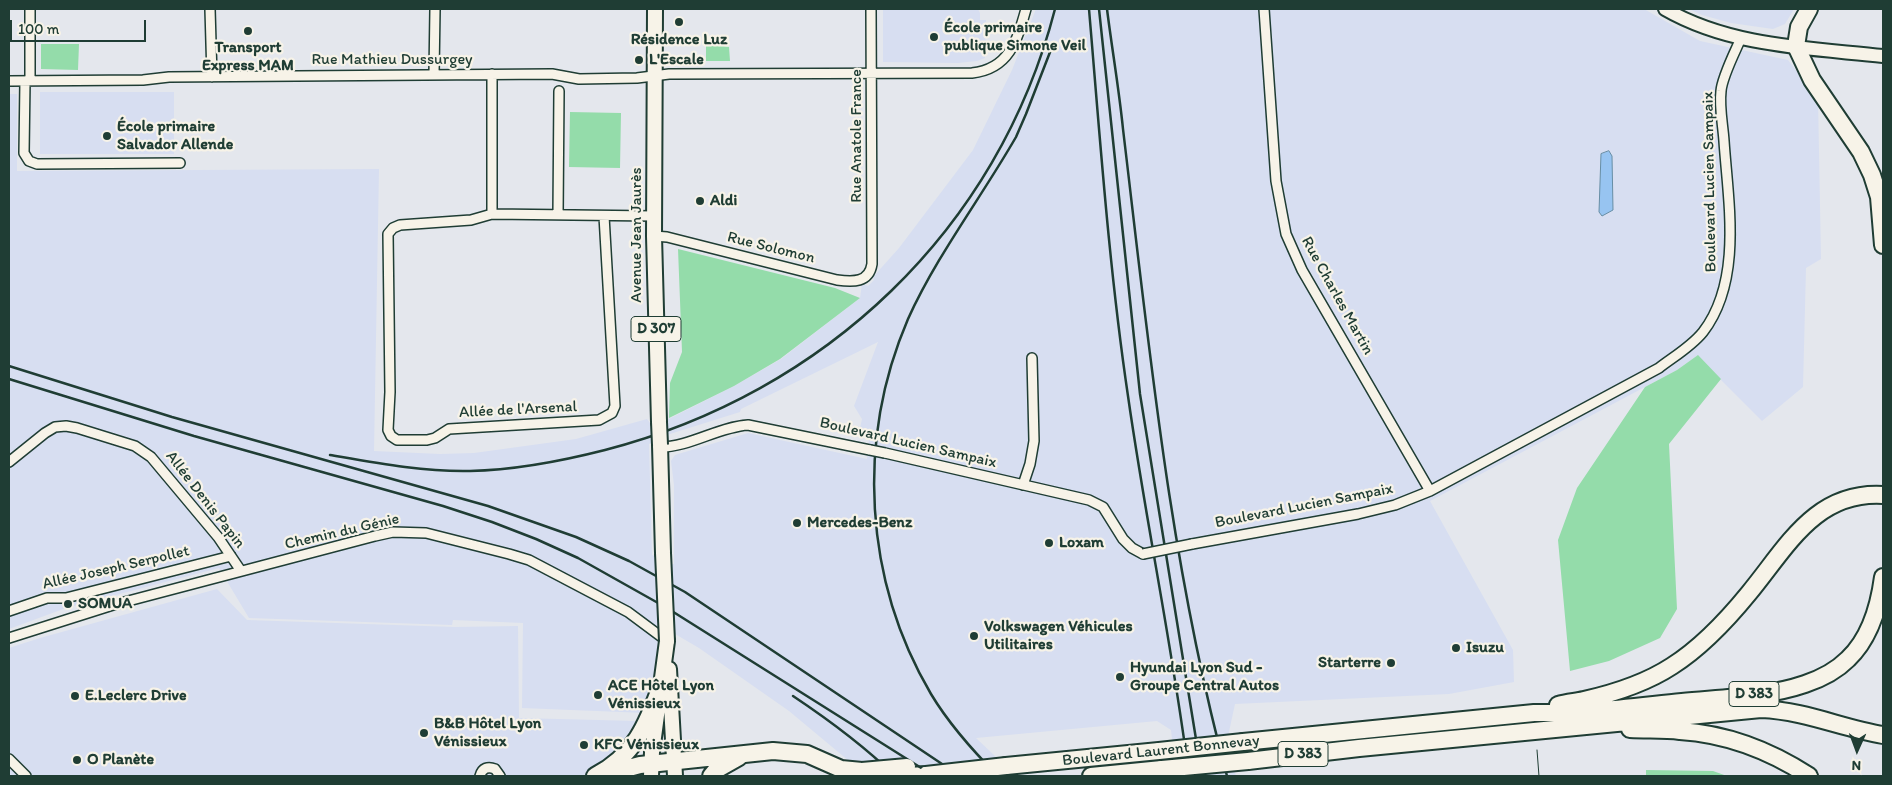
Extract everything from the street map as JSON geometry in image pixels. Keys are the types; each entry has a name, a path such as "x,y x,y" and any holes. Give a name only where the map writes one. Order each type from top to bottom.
{"highway":[{"path":"1809,9 1799,27 1796,46 1812,80 1861,152 1872,175 1879,197 1883,245"},
{"path":"1534,713 1562,703 1618,691 1650,679 1673,666 1696,648 1730,614 1800,529 1830,506 1857,496 1883,495"},
{"name":"D 383","path":"1534,713 1562,714 1717,699 1779,691 1806,684 1829,673 1847,660 1859,647 1869,629 1878,603 1883,577"},
{"path":"595,776 611,767 636,741 649,719 661,686"},
{"name":"D 383","path":"1581,726 1761,709 1796,712 1883,735"},
{"name":"Boulevard Laurent Bonnevay","path":"908,776 1534,713"},
{"path":"1581,726 1653,731 1678,730 1732,739 1762,750 1809,776"},
{"name":"Boulevard Laurent Bonnevay","path":"1091,776 1581,726"},
{"path":"608,776 625,769 674,769 746,753 772,751 807,754 841,769 862,771 907,767 926,774"},
{"path":"711,776 716,770 746,753"}],"main road":[{"name":"Avenue Jean Jaurès","path":"655,9 654,236 667,641"},
{"path":"1666,9 1685,20 1714,31 1741,38 1883,56"},
{"name":"D 307","path":"651,770 667,641"},
{"name":"D 307","path":"667,641 674,769"}],"street":[{"path":"30,9 24,153 29,161 37,164 180,163"},
{"path":"210,9 212,77"},
{"path":"434,74 435,9"},
{"name":"Rue Anatole France","path":"871,9 872,264"},
{"name":"Rue Mathieu Dussurgey","path":"9,81 434,74 552,74 579,79 637,78 669,74 956,73 987,70 1000,63 1008,55 1016,39 1026,9"},
{"name":"Rue Charles Martin","path":"1264,9 1276,181 1286,234 1302,270 1430,491"},
{"name":"Boulevard Lucien Sampaix","path":"660,446 678,445 736,425 748,424 870,450 1089,500 1103,507 1123,539 1132,548 1143,554 1358,514 1395,505 1430,491 1659,368 1682,351 1702,332 1720,302 1729,264 1721,91 1741,38"},
{"path":"492,74 492,214"},
{"path":"558,216 559,91"},
{"name":"Allée de l'Arsenal","path":"604,216 615,406 612,413 599,420 448,429 435,438 427,440 397,440 391,436 388,430 390,392 388,234 393,228 400,224 471,220 492,214 654,216"},
{"name":"Rue Solomon","path":"654,236 667,237 843,281 862,280 869,273 872,264"},
{"path":"1023,485 1030,464 1034,441 1032,358"},
{"name":"Allée Denis Papin","path":"9,462 45,432 55,427 77,428 135,446 152,457 218,537 241,571"},
{"name":"Chemin du Génie","path":"9,638 113,605 393,532 426,533 529,560 628,612 667,641"},
{"name":"Allée Joseph Serpollet","path":"9,611 47,598 66,598 231,556"},
{"path":"9,759 26,776"},
{"path":"480,776 482,770 488,767 495,769 500,776"}],"shaded area":[{"name":"École primaire publique Simone Veil","path":"883,9 978,9 980,20 986,20 985,58 958,63 883,62"},
{"path":"1036,9 1644,9 1700,41 1788,60 1818,98 1821,259 1806,268 1803,387 1762,421 1697,356 1677,370 1430,501 1513,650 1514,682 1449,694 1235,704 1227,741 1236,776 1176,776 1171,730 1157,721 976,738 1016,776 867,776 789,711 699,648 658,624 657,682 646,713 522,708 523,623 453,620 452,625 249,618 219,568 66,608 9,629 9,94 17,94 17,171 379,169 374,451 440,454 474,453 576,439 647,419 653,427 734,386 781,359 860,298 862,284 868,286 874,280 873,277 899,248 973,150 1012,70","holes":["878,342 854,406 862,419 858,437 869,440 867,459 748,433 675,455 671,461 674,485 674,564 670,564 652,555 649,444 654,439 740,412 741,409"]},
{"path":"1689,9 1794,9 1785,24 1773,29 1731,23 1702,15"},
{"name":"École primaire Salvador Allende","path":"40,92 174,92 174,154 40,154"},
{"path":"217,589 247,620 455,627 518,626 519,718 637,721 630,736 612,756 582,776 9,776 9,648"}],"green space":[{"path":"706,43 729,47 730,61 706,61"},
{"path":"41,44 79,44 78,70 41,69"},
{"path":"570,112 621,113 620,168 569,167"},
{"path":"678,249 835,288 860,298 780,359 734,386 669,418 670,383 682,352"},
{"path":"1698,355 1721,379 1669,444 1677,609 1660,638 1609,661 1570,671 1558,540 1577,488 1645,387 1677,370"},
{"path":"1646,770 1713,771 1727,776 1646,776"}],"water":[{"path":"1609,151 1612,156 1613,210 1602,216 1599,212 1601,154"}],"tram line":[{"path":"1537,750 1539,776"}],"railway":[{"path":"330,455 400,466 452,471 504,469 539,464 605,450 685,424 760,388 829,344 891,291 946,231 992,163 1028,89 1055,9"},
{"path":"1089,9 1121,348 1135,444 1183,728 1189,776"},
{"path":"1099,9 1140,394 1202,776"},
{"path":"1107,9 1120,99 1163,455 1190,616 1207,697 1227,776"},
{"path":"998,776 946,716 931,694 909,650 892,604 881,557 875,509 875,461 880,413 891,365 908,319 932,272 1016,137 1052,47"},
{"path":"9,366 172,417 488,506 576,537 629,561 685,592 960,776"},
{"path":"9,379 194,436 443,506 536,539 578,558 667,608 934,776"},
{"path":"793,696 846,734 895,776"}],"place":[{"name":"Résidence Luz","path":"679,22"},
{"name":"Transport Express MAM","path":"248,31"},
{"name":"École primaire publique Simone Veil","path":"934,37"},
{"name":"L'Escale","path":"639,60"},
{"name":"École primaire Salvador Allende","path":"107,136"},
{"name":"Aldi","path":"700,201"},
{"name":"Mercedes-Benz","path":"797,523"},
{"name":"Loxam","path":"1049,543"},
{"name":"SOMUA","path":"68,604"},
{"name":"Volkswagen Véhicules Utilitaires","path":"974,636"},
{"name":"Isuzu","path":"1456,648"},
{"name":"Starterre","path":"1391,663"},
{"name":"Hyundai Lyon Sud - Groupe Central Autos","path":"1120,677"},
{"name":"ACE Hôtel Lyon Vénissieux","path":"598,695"},
{"name":"E.Leclerc Drive","path":"75,696"},
{"name":"B&B Hôtel Lyon Vénissieux","path":"424,733"},
{"name":"KFC Vénissieux","path":"584,745"},
{"name":"O Planète","path":"77,760"}]}
